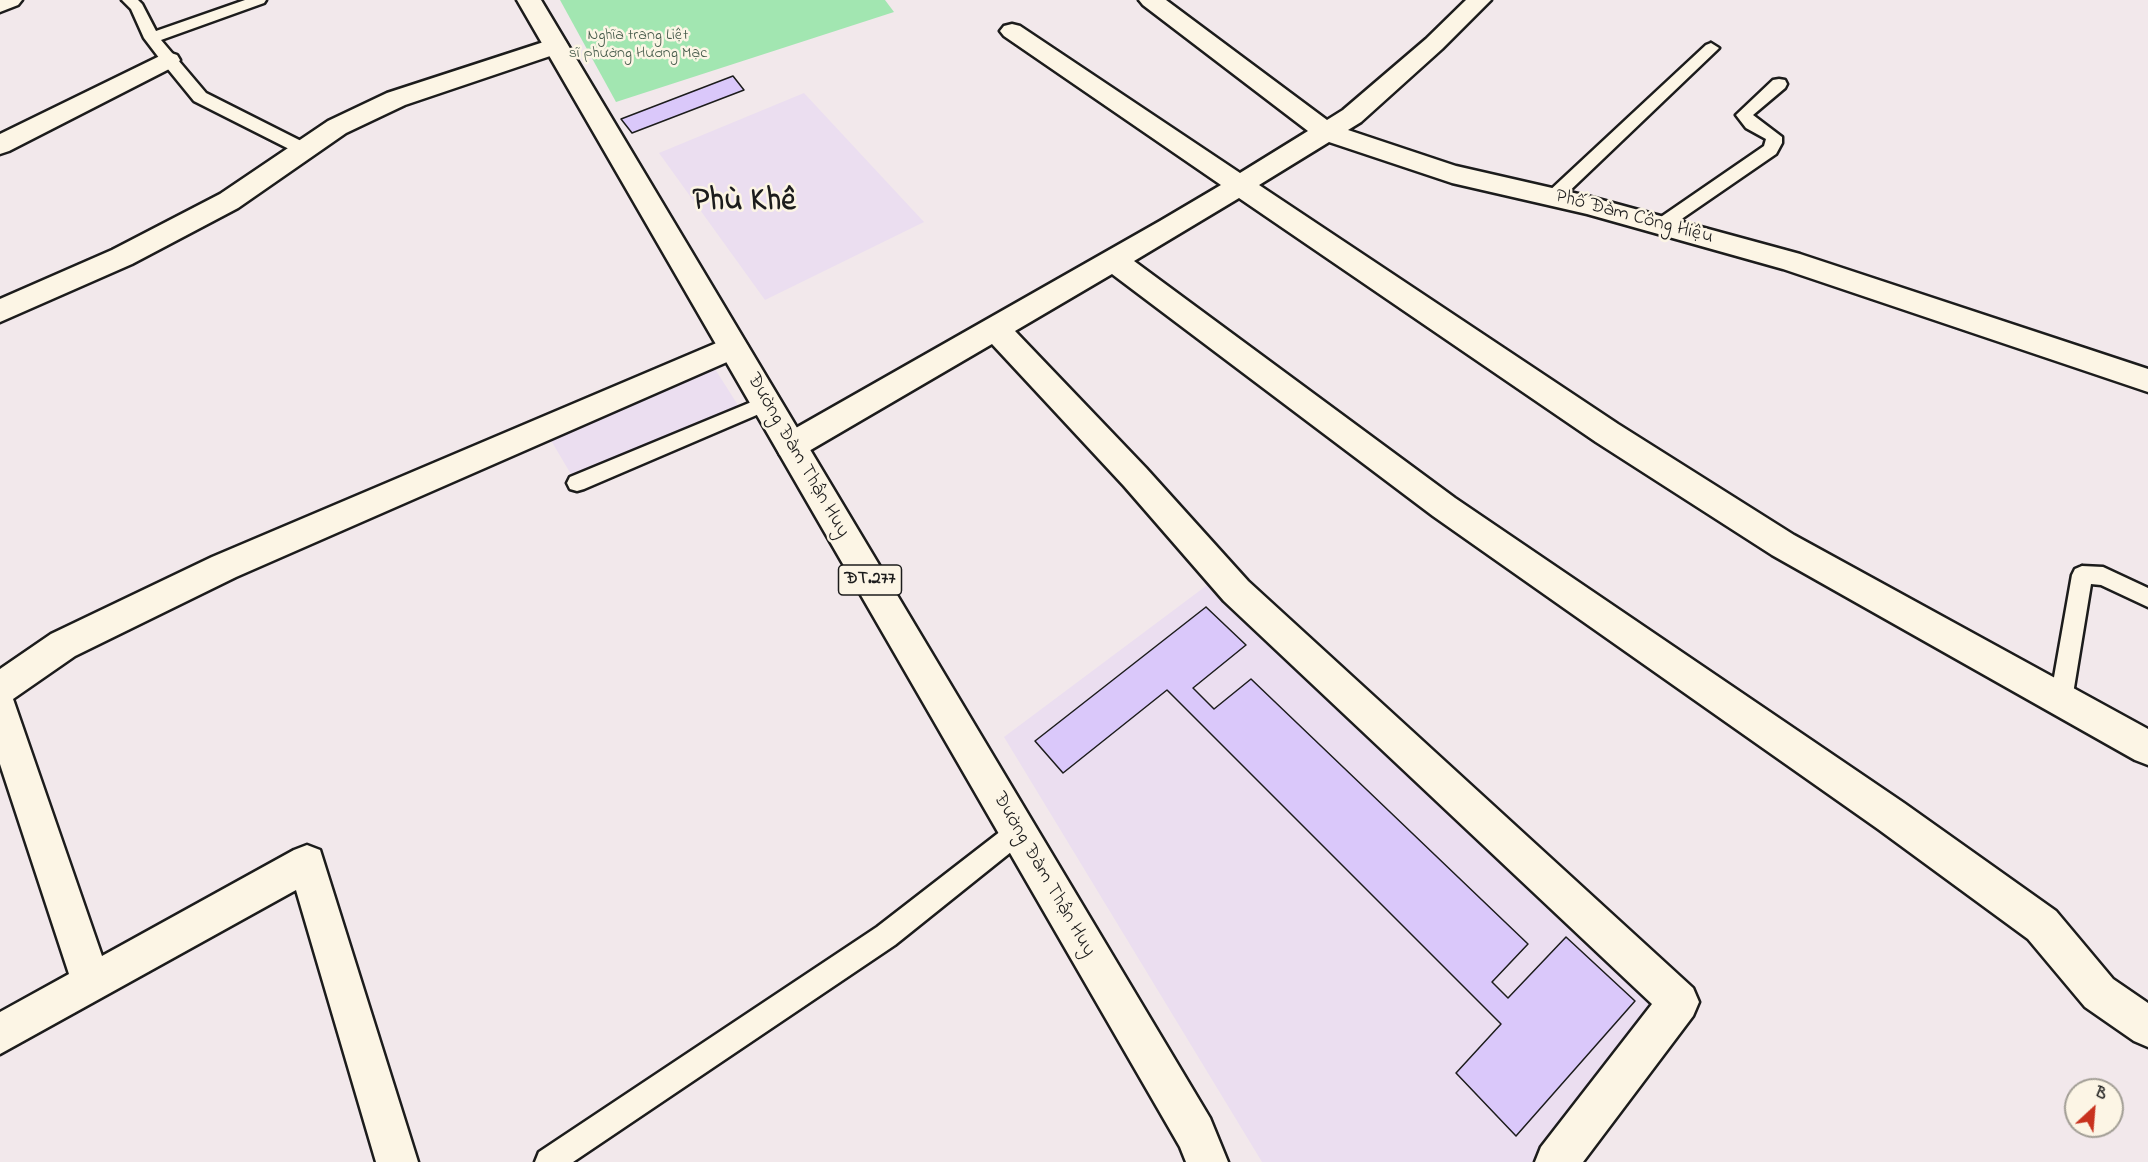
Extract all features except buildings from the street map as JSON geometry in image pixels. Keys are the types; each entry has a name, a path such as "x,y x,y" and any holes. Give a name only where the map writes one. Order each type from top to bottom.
{"street":[{"path":"0,5 10,0"},
{"name":"Đường Đàm Thận Huy","path":"529,0 1195,1133 1207,1162"},
{"name":"Phố Đàm Công Hiệu","path":"1150,0 1326,132 1452,174 1554,197 1790,261 2148,381"},
{"path":"791,446 1113,260 1352,116 1434,44 1479,0"},
{"path":"1012,31 1607,433 1783,545 2148,748"},
{"path":"0,311 122,257 229,201 260,177 305,150 337,127 396,99 556,46"},
{"path":"0,145 168,60"},
{"path":"1113,260 1444,507 1891,816 2042,925 2099,993 2148,1027"},
{"path":"995,328 1134,477 1236,591 1679,1002 1556,1162"},
{"path":"0,688 63,645 224,567 733,347"},
{"path":"0,710 91,982"},
{"path":"0,1034 307,864 397,1162"}],"lane":[{"path":"129,0 136,7 152,38 168,60 200,97 305,150"},
{"path":"152,38 259,0"},
{"path":"1554,197 1711,48"},
{"path":"1661,225 1770,150 1774,137 1752,124 1744,115 1779,84"},
{"path":"577,483 766,403"},
{"path":"2061,699 2082,575 2103,576 2148,598"},
{"path":"549,1162 886,936 1018,832"}],"shaded area":[{"path":"804,93 924,222 765,300 659,153"},
{"path":"710,361 741,410 575,481 546,432"},
{"path":"1214,580 1646,995 1650,1012 1535,1162 1262,1162 1004,737"}],"green space":[{"name":"Nghĩa trang Liệt sĩ phường Hương Mạc","path":"560,0 885,0 894,12 616,102"}],"district":[{"name":"Phù Khê","path":"744,204"}]}
